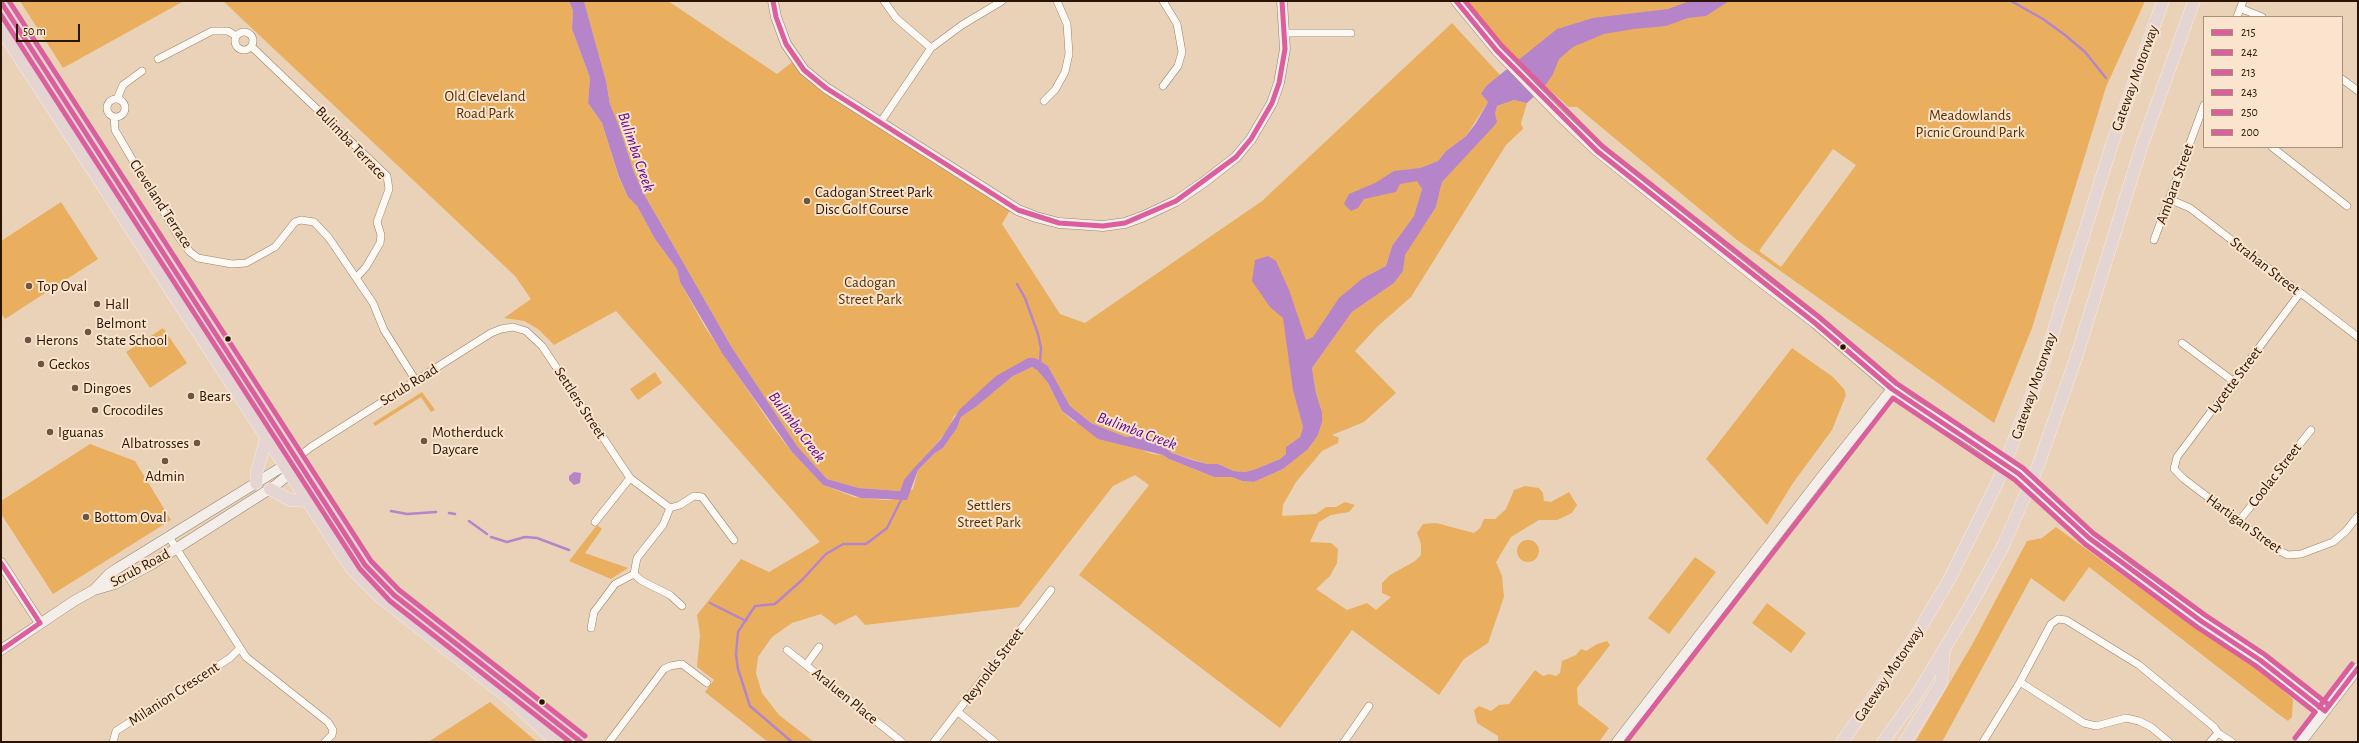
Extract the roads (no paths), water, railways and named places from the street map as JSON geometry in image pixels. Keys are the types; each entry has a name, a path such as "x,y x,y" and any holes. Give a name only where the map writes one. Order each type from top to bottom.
{"highway":[{"name":"Gateway Motorway","path":"1842,742 1921,628 1972,535 1998,481 2042,368 2112,144 2163,1"},
{"name":"Gateway Motorway","path":"1883,742 1916,696 2003,546 2046,444 2142,145 2194,1"},
{"path":"1,2 360,557 386,588 582,742"},
{"path":"1,29 351,568 372,590 510,699 556,742"},
{"path":"256,483 257,471 266,438"},
{"path":"270,489 290,500 307,502"},
{"path":"1905,742 1941,683 1944,650"}],"main road":[{"path":"773,1 776,17 786,44 804,70 826,88 1012,207 1036,217 1079,225 1103,226 1125,223 1161,209 1176,201 1204,182 1236,157 1251,139 1263,122 1279,83 1286,48 1282,1"},
{"path":"1456,1 1497,51 1558,114 1597,151 1756,278 1815,323 1892,389 1911,403 1972,441 2019,474 2089,538 2126,567 2201,622 2260,660 2325,711"},
{"path":"1617,742 1822,475 1892,389"},
{"name":"Scrub Road","path":"94,590 115,584 176,549 270,489 297,458"},
{"name":"Scrub Road","path":"1,650 40,623 94,590 109,574 256,483 286,470"},
{"path":"1,563 40,623"},
{"path":"2300,742 2358,668"}],"street":[{"path":"884,1 896,18 931,48"},
{"path":"880,123 931,48 957,28 1002,1"},
{"path":"1044,101 1055,90 1065,72 1069,54 1067,24 1057,1"},
{"path":"1163,1 1177,24 1182,52 1178,66 1163,86"},
{"path":"2237,16 2242,5 2260,16"},
{"path":"158,59 212,31 220,30 236,36"},
{"path":"241,32 250,33 254,41 252,46 247,50 238,48 235,42 236,36 241,32"},
{"path":"1285,33 1351,33"},
{"name":"Bulimba Terrace","path":"252,46 387,176 389,189 377,222 381,235 380,243 366,267 356,278"},
{"path":"118,99 123,85 142,71"},
{"path":"2343,80 2358,91"},
{"path":"118,99 124,102 125,111 121,116 114,117 108,112 107,106 110,101 118,99"},
{"name":"Ambara Street","path":"2154,240 2203,108"},
{"name":"Cleveland Terrace","path":"114,117 115,130 132,159 180,238 190,252 198,258 232,264 246,263 275,247 295,222 308,220 314,222 329,238 376,309 384,330 416,381"},
{"path":"2273,148 2347,206"},
{"name":"Strahan Street","path":"2169,199 2190,208 2358,337"},
{"name":"Lycette Street","path":"2174,468 2177,456 2300,293"},
{"name":"Scrub Road","path":"297,458 311,447 501,329 513,327 526,331"},
{"name":"Settlers Street","path":"526,331 542,346 630,478 670,508"},
{"path":"2182,343 2233,381"},
{"name":"Coolac Street","path":"2239,521 2311,430"},
{"name":"Hartigan Street","path":"2174,468 2178,474 2239,521 2277,550 2288,555 2301,554 2333,542 2346,531 2358,516"},
{"path":"595,522 630,478"},
{"path":"634,574 637,558 663,525 670,508 680,506 694,496 702,497 734,540"},
{"path":"169,538 246,657 328,722 333,730 332,735 325,742"},
{"path":"634,574 642,582 670,595 682,606"},
{"path":"591,628 594,612 615,584 634,574"},
{"name":"Reynolds Street","path":"934,742 1051,590"},
{"path":"1983,742 2020,682 2051,624 2058,619 2066,620 2139,665 2214,726 2218,733 2232,742"},
{"name":"Araluen Place","path":"806,665 819,647"},
{"name":"Milanion Crescent","path":"113,742 116,731 230,658 240,648"},
{"name":"Araluen Place","path":"787,650 902,742"},
{"path":"609,742 664,669 670,666 682,664 707,683"},
{"path":"2020,682 2084,723 2096,726 2126,718 2139,721 2151,727 2169,742"},
{"path":"1344,742 1368,706"},
{"path":"958,712 995,742"},
{"path":"2210,742 2218,733"}],"waterway":[{"path":"2011,1 2043,19 2065,35 2085,52 2106,78"},
{"path":"1017,284 1025,298 1038,334 1041,348 1040,363"},
{"path":"792,742 750,706 738,669 736,654 738,632 755,606 775,604 802,580 826,554 843,544 866,544 887,528 902,498"},
{"path":"391,511 407,514 436,512"},
{"path":"449,513 455,514"},
{"path":"469,521 487,534"},
{"path":"491,537 507,542 525,537 537,538 569,550"},
{"path":"710,603 746,621"}],"place":[{"name":"Cadogan Street Park Disc Golf Course","path":"807,201"},
{"name":"Top Oval","path":"29,286"},
{"name":"Hall","path":"97,304"},
{"name":"Belmont State School","path":"88,332"},
{"name":"Herons","path":"28,340"},
{"name":"Geckos","path":"41,364"},
{"name":"Dingoes","path":"75,388"},
{"name":"Bears","path":"191,396"},
{"name":"Crocodiles","path":"95,410"},
{"name":"Iguanas","path":"50,432"},
{"name":"Motherduck Daycare","path":"424,441"},
{"name":"Albatrosses","path":"197,443"},
{"name":"Admin","path":"165,461"},
{"name":"Bottom Oval","path":"86,517"}],"park label":[{"name":"Old Cleveland Road Park","path":"485,104"},
{"name":"Meadowlands Picnic Ground Park","path":"1970,124"},
{"name":"Cadogan Street Park","path":"870,290"},
{"name":"Settlers Street Park","path":"989,514"}],"water label":[{"name":"Bulimba Creek","path":"636,152"},
{"name":"Bulimba Creek","path":"797,427"},
{"name":"Bulimba Creek","path":"1137,431"}]}
